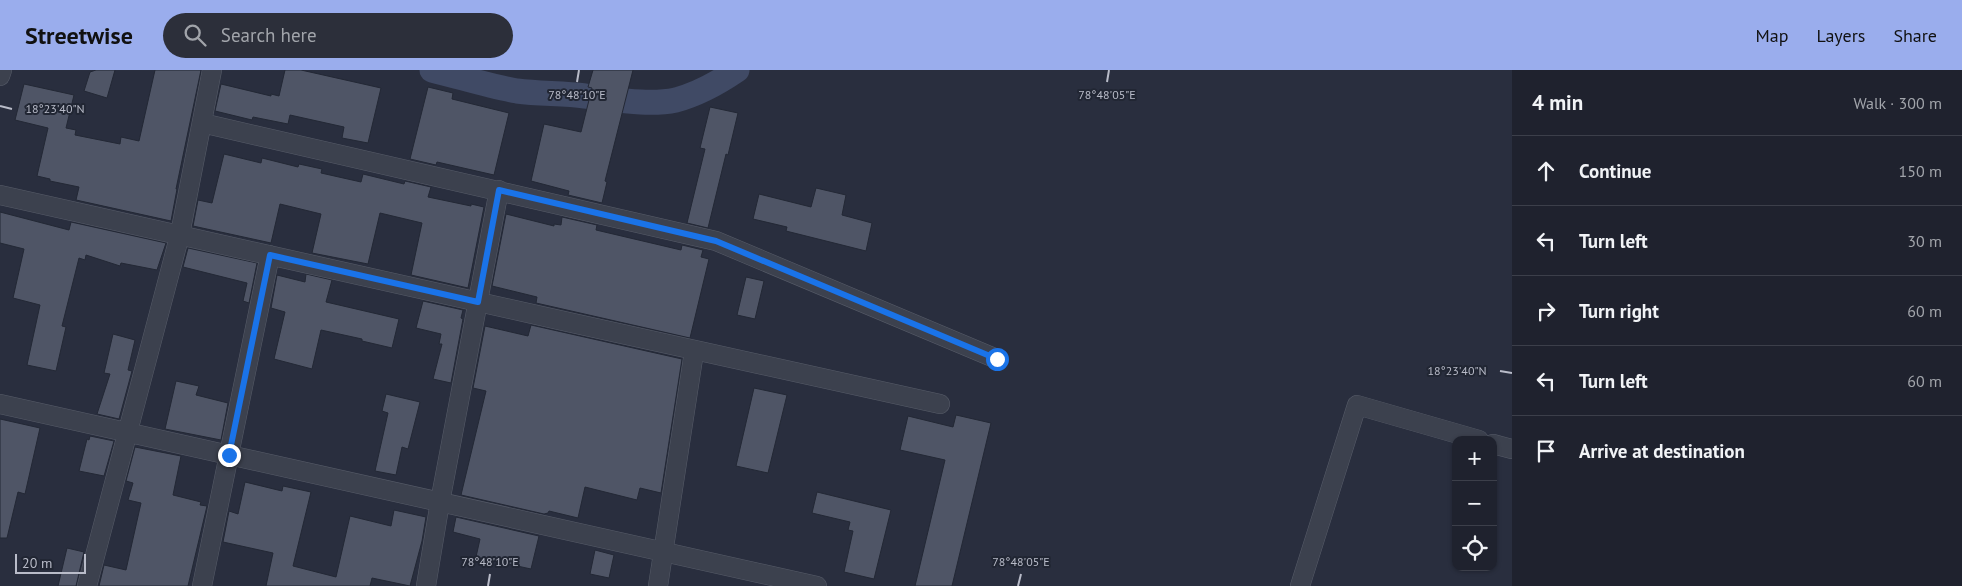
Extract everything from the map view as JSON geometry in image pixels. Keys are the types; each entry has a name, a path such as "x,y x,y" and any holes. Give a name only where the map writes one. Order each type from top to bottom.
{"street":[{"path":"0,76 2,70"},
{"path":"87,586 180,234 212,70"},
{"path":"202,123 716,241 997,359"},
{"path":"426,586 499,190"},
{"path":"0,195 180,234 694,352 940,404"},
{"path":"202,586 270,255"},
{"path":"658,586 694,352"},
{"path":"0,404 817,586"},
{"path":"1300,586 1357,406 1465,436"},
{"path":"1497,445 1512,449"}],"building":[{"path":"96,70 115,70 107,98 84,91 90,72"},
{"path":"155,70 201,70 171,221 76,200 79,187 50,181 50,179 37,176 48,128 15,120 24,84 74,95 66,128 76,130 75,135 120,144 121,137 139,141"},
{"path":"285,70 301,70 381,88 368,143 342,138 344,127 290,115 288,124 253,117 252,120 215,111 221,84 271,96 271,94 279,96"},
{"path":"593,70 633,70 605,181 607,182 602,203 568,195 569,191 531,181 544,124 581,132 592,88 588,87"},
{"path":"428,87 453,93 452,99 509,113 494,175 437,162 436,165 410,159"},
{"path":"710,107 738,113 708,228 687,223 705,149 700,148"},
{"path":"224,154 261,163 262,158 298,167 299,164 322,169 321,173 361,182 363,174 404,184 405,181 431,187 428,197 484,207 468,288 411,275 422,223 380,213 368,264 312,253 321,214 280,204 271,243 193,226 198,200 212,203"},
{"path":"816,188 846,195 842,215 872,223 866,251 786,231 787,227 753,219 759,194 811,207"},
{"path":"0,212 69,230 71,222 166,243 157,270 121,263 120,266 86,255 85,260 79,258 62,326 66,327 56,371 27,365 40,305 13,298 24,249 0,243"},
{"path":"506,214 554,226 554,224 561,225 562,217 597,225 596,230 681,250 682,245 703,250 701,257 709,259 690,338 536,303 537,297 492,286"},
{"path":"188,248 257,263 249,303 243,301 247,283 183,267"},
{"path":"306,274 332,280 326,302 399,319 392,348 321,330 312,369 274,359 285,312 271,308 277,275 305,282"},
{"path":"746,277 764,281 755,319 737,315"},
{"path":"423,301 463,310 451,383 433,379 442,344 439,344 441,334 416,328"},
{"path":"531,325 682,359 661,493 640,488 637,500 585,487 578,518 549,511 544,514 461,495 486,391 473,388 485,326 528,336"},
{"path":"113,334 135,340 128,370 132,371 119,419 97,414 110,374 104,373"},
{"path":"176,381 199,386 196,395 228,403 221,440 165,429"},
{"path":"754,388 787,395 768,473 736,466"},
{"path":"386,394 420,402 408,449 402,447 396,475 375,471 388,413 382,411"},
{"path":"956,415 991,423 952,586 915,586 945,460 900,450 908,416 953,427"},
{"path":"0,419 40,428 25,494 18,492 7,538 0,538"},
{"path":"90,436 114,441 104,476 79,471 87,439 89,440"},
{"path":"135,447 181,456 173,495 201,502 200,505 207,506 188,586 99,586 104,565 126,570 141,503 128,500 133,483 126,481"},
{"path":"245,482 282,491 283,486 311,492 293,566 336,577 350,516 391,526 394,510 426,517 422,541 410,586 372,578 370,586 266,586 273,553 223,542 229,511 238,514"},
{"path":"817,492 891,510 874,579 844,572 853,531 848,530 850,522 812,513"},
{"path":"456,517 539,536 531,569 476,557 480,539 453,532"},
{"path":"67,548 84,552 76,586 58,586"},
{"path":"595,550 614,555 609,578 590,574"}],"waterway":[{"path":"432,70 517,91 654,102 676,100 692,95 715,84 737,70"}],"route":[{"path":"229,455 270,255 478,302 499,190 716,241 997,359"}]}
